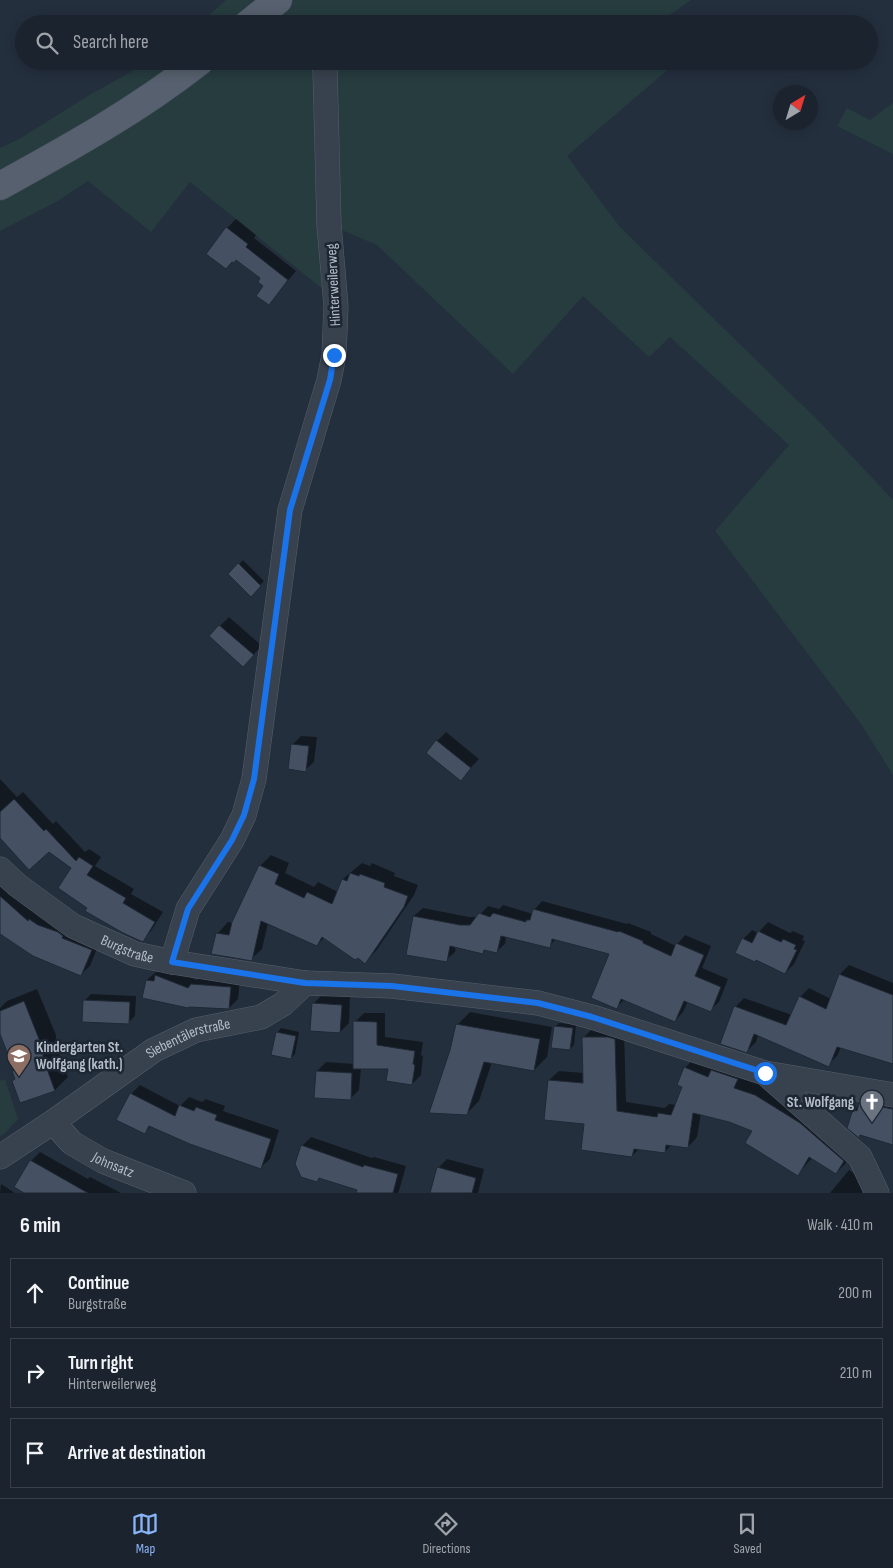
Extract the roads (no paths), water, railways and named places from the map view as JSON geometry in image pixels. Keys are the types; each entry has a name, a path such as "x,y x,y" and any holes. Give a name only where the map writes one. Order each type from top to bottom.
{"main road":[{"path":"259,15 278,0"},
{"path":"0,186 97,132 188,70"}],"street":[{"name":"Hinterweilerweg","path":"172,962 188,909 232,840 244,815 254,779 290,510 330,380 334,355 336,306 330,225 325,70"},
{"name":"Burgstraße","path":"0,869 17,885 73,926 135,954 172,962 305,983 392,986 538,1003 592,1017 765,1073 893,1095"},
{"name":"Siebentälerstraße","path":"0,1157 154,1050 196,1030 261,1018 283,1004 305,983"},
{"path":"765,1073 860,1157 877,1193"},
{"name":"Johnsatz","path":"52,1122 72,1143 103,1161 184,1193"}],"place":[{"name":"Kindergarten St. Wolfgang (kath.)","path":"19,1077"},
{"name":"St. Wolfgang","path":"872,1123"}]}
